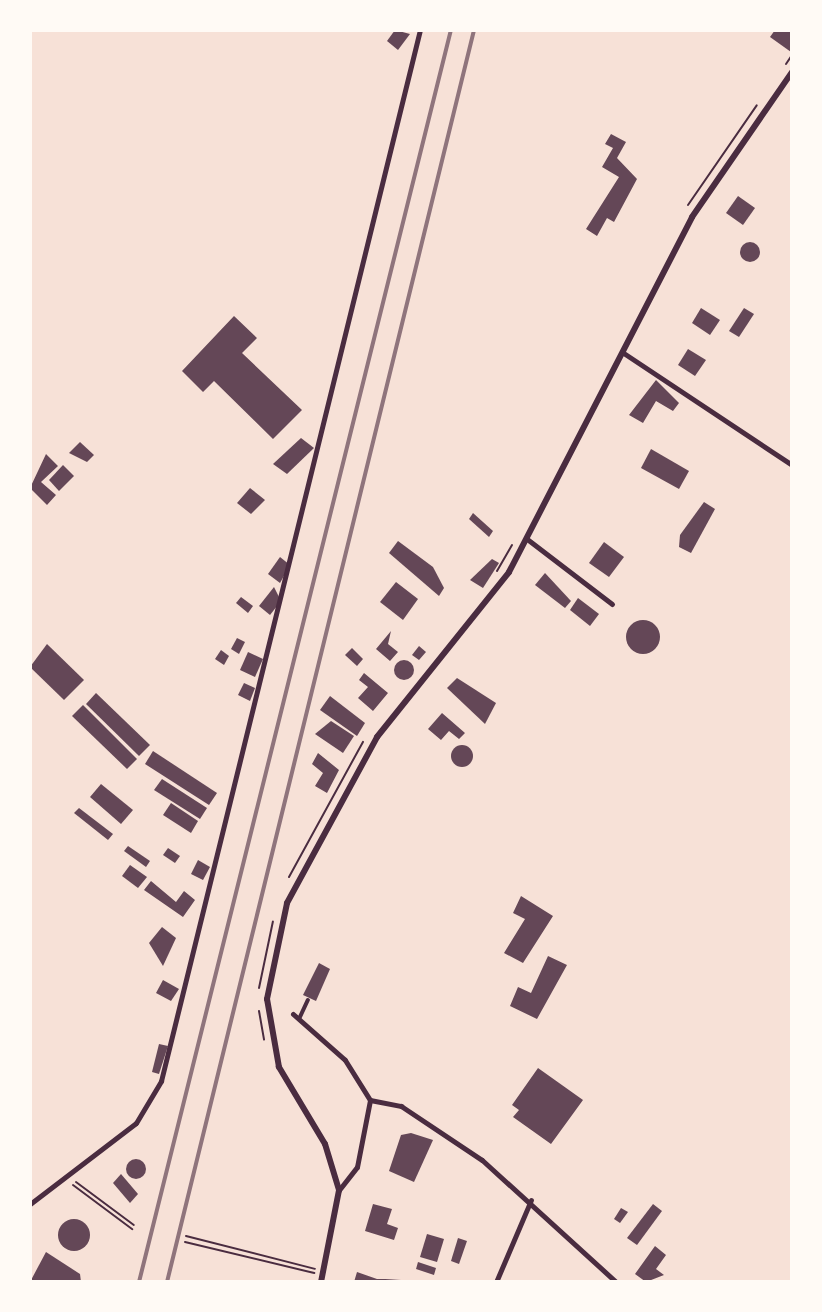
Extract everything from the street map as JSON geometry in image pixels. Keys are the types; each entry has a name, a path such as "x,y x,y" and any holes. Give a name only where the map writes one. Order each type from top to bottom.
{"street":[{"path":"30,1204 136,1123 161,1081 420,30"},
{"path":"339,1190 325,1144 279,1067 267,999 273,954 306,863 377,737 485,607 527,539 692,217 792,72"},
{"path":"622,352 792,465"},
{"path":"527,539 612,604"},
{"path":"298,1021 308,1000"},
{"path":"293,1014 345,1060 370,1100 426,1121 531,1200 616,1282"},
{"path":"321,1282 339,1190 357,1167 370,1100"},
{"path":"496,1282 531,1200"}],"path":[{"path":"783,68 792,55"},
{"path":"686,208 765,93"},
{"path":"495,575 517,534"},
{"path":"285,887 370,730"},
{"path":"258,995 274,916"},
{"path":"258,1006 268,1054"},
{"path":"74,1180 133,1227 78,1190"},
{"path":"186,1236 316,1271"},
{"path":"185,1242 316,1271"},
{"path":"312,1282 320,1255"}],"building":[{"path":"395,30 410,34 398,50 387,41"},
{"path":"775,30 792,30 791,52 770,37"},
{"path":"611,134 626,142 617,158 637,179 614,222 607,218 597,236 586,229 619,177 602,167 613,148 605,144"},
{"path":"738,196 755,208 743,225 726,213"},
{"path":"746,242 754,242 760,252 754,262 746,262 740,256 740,248"},
{"path":"701,308 720,320 710,335 692,323"},
{"path":"744,308 754,314 739,337 729,331"},
{"path":"234,316 257,338 242,353 302,410 273,439 214,381 203,392 182,371"},
{"path":"688,349 706,360 695,376 678,365"},
{"path":"656,380 679,403 673,411 656,401 643,423 629,415"},
{"path":"301,438 314,448 287,474 273,464"},
{"path":"80,442 94,455 87,462 69,453"},
{"path":"651,449 689,471 679,489 641,468"},
{"path":"46,454 58,466 41,482 56,495 47,505 30,488"},
{"path":"63,465 74,476 59,491 49,480"},
{"path":"250,488 265,500 251,514 237,503"},
{"path":"704,502 715,509 691,553 679,547 680,535"},
{"path":"473,513 493,531 489,537 469,519"},
{"path":"398,541 433,567 444,588 439,596 389,553"},
{"path":"604,542 624,557 609,577 589,563"},
{"path":"280,557 290,565 280,583 268,574"},
{"path":"492,559 499,563 483,588 470,580"},
{"path":"545,573 571,601 565,608 535,585"},
{"path":"396,582 418,599 403,620 380,602"},
{"path":"274,587 281,601 270,615 259,606"},
{"path":"241,597 253,606 248,613 236,603"},
{"path":"578,598 599,614 590,626 570,610"},
{"path":"643,620 655,625 660,637 655,649 643,654 631,649 626,637 631,625"},
{"path":"391,631 388,644 398,652 390,661 376,649"},
{"path":"237,638 245,642 239,654 231,649"},
{"path":"47,644 84,680 64,700 30,667"},
{"path":"419,646 426,652 419,660 412,655"},
{"path":"352,648 363,659 357,666 345,655"},
{"path":"221,650 229,656 224,665 215,659"},
{"path":"248,652 263,659 255,677 240,670"},
{"path":"404,660 411,663 414,670 411,677 404,680 397,677 394,670 397,663"},
{"path":"364,673 388,693 373,711 358,698 368,687 359,680"},
{"path":"457,678 496,703 485,724 447,688"},
{"path":"244,683 255,688 250,701 238,695"},
{"path":"96,693 150,745 139,756 86,704"},
{"path":"330,696 365,723 357,736 320,710"},
{"path":"83,705 137,759 127,769 72,716"},
{"path":"442,713 465,733 459,739 449,731 441,740 428,729"},
{"path":"331,721 354,736 343,753 315,734"},
{"path":"462,745 470,748 473,756 470,764 462,767 454,764 451,756 454,748"},
{"path":"153,751 217,793 209,805 145,764"},
{"path":"318,753 339,770 327,793 315,786 323,773 312,764"},
{"path":"162,779 207,808 200,819 154,790"},
{"path":"101,784 133,810 121,824 90,797"},
{"path":"171,803 198,821 191,833 163,815"},
{"path":"79,808 113,834 108,840 74,813"},
{"path":"128,846 150,861 146,867 124,851"},
{"path":"168,848 180,856 175,863 163,855"},
{"path":"198,860 210,867 203,880 191,874"},
{"path":"130,865 147,877 138,888 122,876"},
{"path":"151,881 176,902 184,891 195,900 183,917 144,890"},
{"path":"521,896 553,916 523,963 504,953 525,919 513,913"},
{"path":"162,927 176,938 163,966 149,943"},
{"path":"548,956 567,965 537,1019 510,1006 518,987 531,993"},
{"path":"319,963 330,969 316,1001 303,995"},
{"path":"163,980 179,989 171,1001 156,993"},
{"path":"159,1044 168,1046 159,1074 152,1072"},
{"path":"538,1068 583,1100 551,1144 513,1117 519,1110 512,1105"},
{"path":"411,1133 433,1140 414,1182 389,1171 401,1135"},
{"path":"136,1159 143,1162 146,1169 143,1176 136,1179 129,1176 126,1169 129,1162"},
{"path":"121,1174 138,1194 130,1203 113,1183"},
{"path":"373,1204 392,1209 387,1224 398,1228 394,1240 365,1231"},
{"path":"653,1204 662,1211 637,1245 627,1238"},
{"path":"621,1208 628,1212 620,1223 614,1219"},
{"path":"74,1219 85,1224 90,1235 85,1246 74,1251 63,1246 58,1235 63,1224"},
{"path":"427,1234 444,1239 437,1262 420,1257"},
{"path":"458,1238 467,1241 459,1264 451,1261"},
{"path":"655,1246 666,1255 656,1269 664,1275 646,1282 635,1274"},
{"path":"46,1252 80,1274 81,1282 30,1282"},
{"path":"418,1262 436,1268 434,1275 416,1269"},
{"path":"357,1272 377,1279 401,1279 354,1282"}],"railway":[{"path":"139,1282 451,30"},
{"path":"167,1282 474,30"}]}
